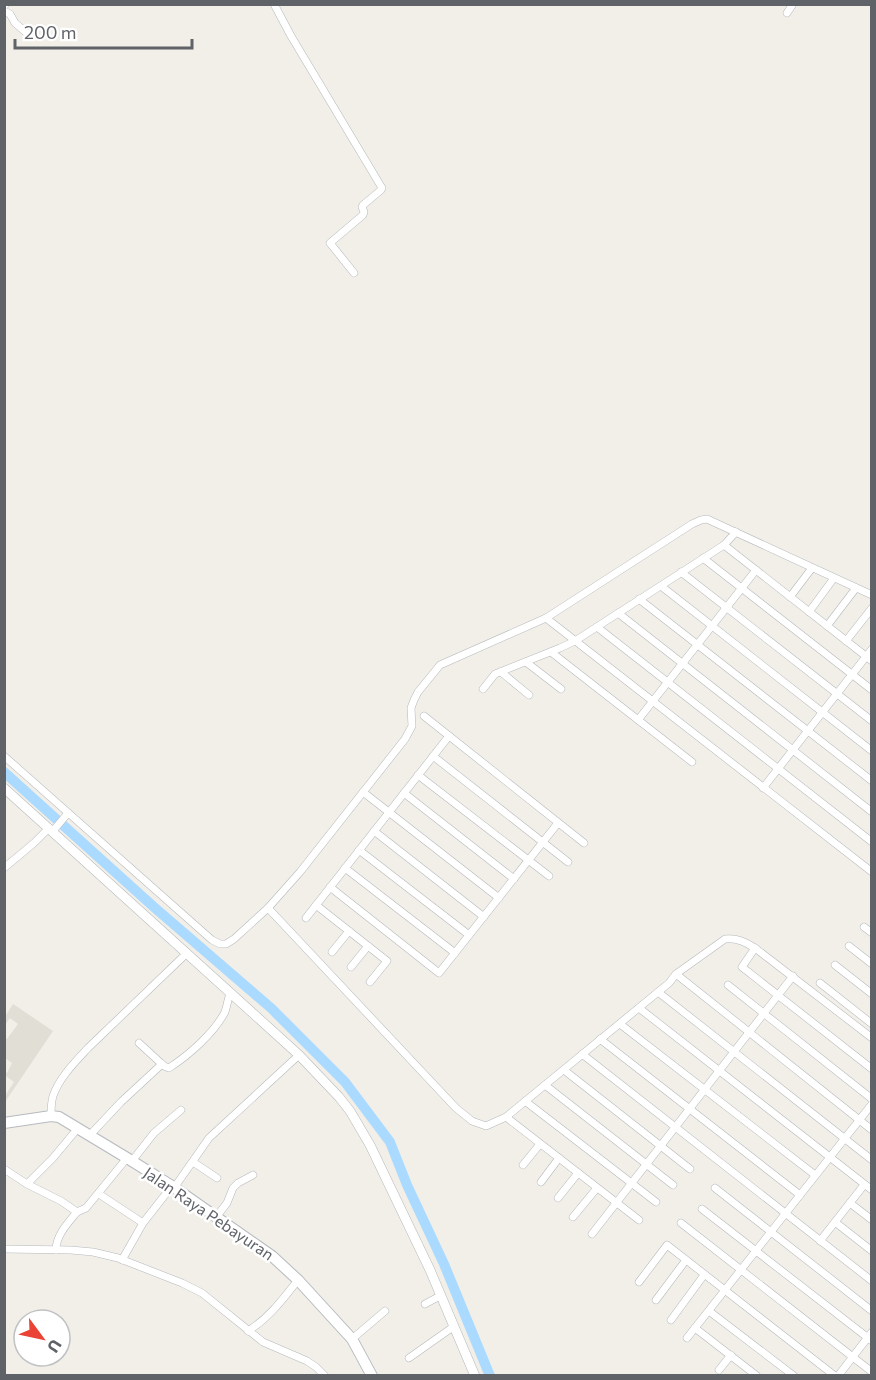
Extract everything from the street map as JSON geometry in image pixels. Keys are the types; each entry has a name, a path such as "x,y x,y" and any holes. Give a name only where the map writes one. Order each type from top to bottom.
{"main road":[{"path":"4,1124 51,1116"},
{"name":"Jalan Raya Pebayuran","path":"51,1116 59,1117 130,1159 273,1256 352,1339 372,1376"}],"street":[{"path":"274,4 382,188 363,205 363,215 330,243 354,273"},
{"path":"786,13 793,4"},
{"path":"4,11 10,14 15,23 29,35"},
{"path":"4,756 66,815 212,940 226,944 268,908 300,872 410,732 411,708 414,700 440,665 546,618 692,524 707,519 872,595"},
{"path":"483,689 495,674 551,652 597,627 724,545 736,532"},
{"path":"724,545 869,658"},
{"path":"703,558 872,690"},
{"path":"790,597 812,568"},
{"path":"638,720 756,570"},
{"path":"681,572 872,721"},
{"path":"809,612 834,578"},
{"path":"661,586 872,751"},
{"path":"828,626 856,588"},
{"path":"639,599 872,781"},
{"path":"846,641 872,608"},
{"path":"618,613 872,812"},
{"path":"546,618 872,872"},
{"path":"597,627 872,842"},
{"path":"764,788 851,674 869,658 872,649"},
{"path":"551,652 692,762"},
{"path":"526,662 561,689"},
{"path":"501,672 529,695"},
{"path":"424,716 584,843"},
{"path":"306,918 449,736"},
{"path":"433,756 568,862"},
{"path":"418,775 549,876"},
{"path":"4,788 52,829 299,1055 339,1097 365,1137 413,1233 475,1376"},
{"path":"363,792 499,898"},
{"path":"404,794 514,879"},
{"path":"4,868 66,815"},
{"path":"330,887 439,974 558,823"},
{"path":"374,831 484,916"},
{"path":"360,850 470,935"},
{"path":"345,868 455,953"},
{"path":"316,905 387,961 370,982"},
{"path":"268,908 456,1108 472,1121 486,1126 506,1117 669,983 676,974 725,939 739,939 755,948 872,1038"},
{"path":"864,927 872,933"},
{"path":"332,952 349,931"},
{"path":"351,967 368,946"},
{"path":"849,946 872,963"},
{"path":"755,948 742,967 872,1069"},
{"path":"51,1116 56,1090 77,1060 187,953"},
{"path":"834,965 872,994"},
{"path":"676,974 872,1130"},
{"path":"592,1234 793,976"},
{"path":"820,983 872,1024"},
{"path":"728,985 872,1099"},
{"path":"658,992 872,1160"},
{"path":"139,1043 166,1068 169,1068 205,1038 217,1024 225,1011 230,993"},
{"path":"639,1008 872,1190"},
{"path":"620,1024 815,1175"},
{"path":"600,1039 800,1194"},
{"path":"582,1054 872,1281"},
{"path":"122,1260 143,1223 209,1138 299,1055"},
{"path":"90,1135 162,1064"},
{"path":"564,1070 690,1169"},
{"path":"545,1085 674,1185"},
{"path":"525,1101 656,1203"},
{"path":"687,1338 872,1104"},
{"path":"56,1250 57,1240 77,1212 86,1208 154,1133 181,1110"},
{"path":"506,1117 639,1220"},
{"path":"27,1184 78,1128"},
{"path":"523,1165 540,1144"},
{"path":"541,1182 559,1158"},
{"path":"193,1161 217,1178"},
{"path":"4,1169 77,1212"},
{"path":"558,1198 578,1173"},
{"path":"217,1216 228,1203 233,1188 253,1175"},
{"path":"820,1241 864,1185"},
{"path":"573,1217 597,1188"},
{"path":"715,1188 872,1311"},
{"path":"99,1194 143,1223"},
{"path":"850,1203 872,1220"},
{"path":"639,1282 667,1245 837,1376 870,1337 702,1209"},
{"path":"835,1222 872,1251"},
{"path":"681,1223 872,1372"},
{"path":"4,1249 93,1251 122,1260 197,1290 263,1342 307,1361 325,1376"},
{"path":"656,1300 686,1260"},
{"path":"671,1320 704,1275"},
{"path":"248,1331 266,1318 298,1280"},
{"path":"425,1304 440,1296"},
{"path":"352,1339 385,1311"},
{"path":"709,1311 794,1376"},
{"path":"409,1358 453,1327"},
{"path":"694,1328 730,1355 747,1373 757,1376"},
{"path":"719,1370 730,1355"}],"shaded area":[{"path":"13,1004 53,1031 5,1102 5,1096 14,1082 6,1076 4,1078 5,1071 7,1073 12,1063 5,1058 5,1038 7,1039 18,1024 10,1018 5,1025 5,1017"}],"waterway":[{"path":"4,772 155,908 271,1008 345,1082 390,1142 490,1376"}]}
